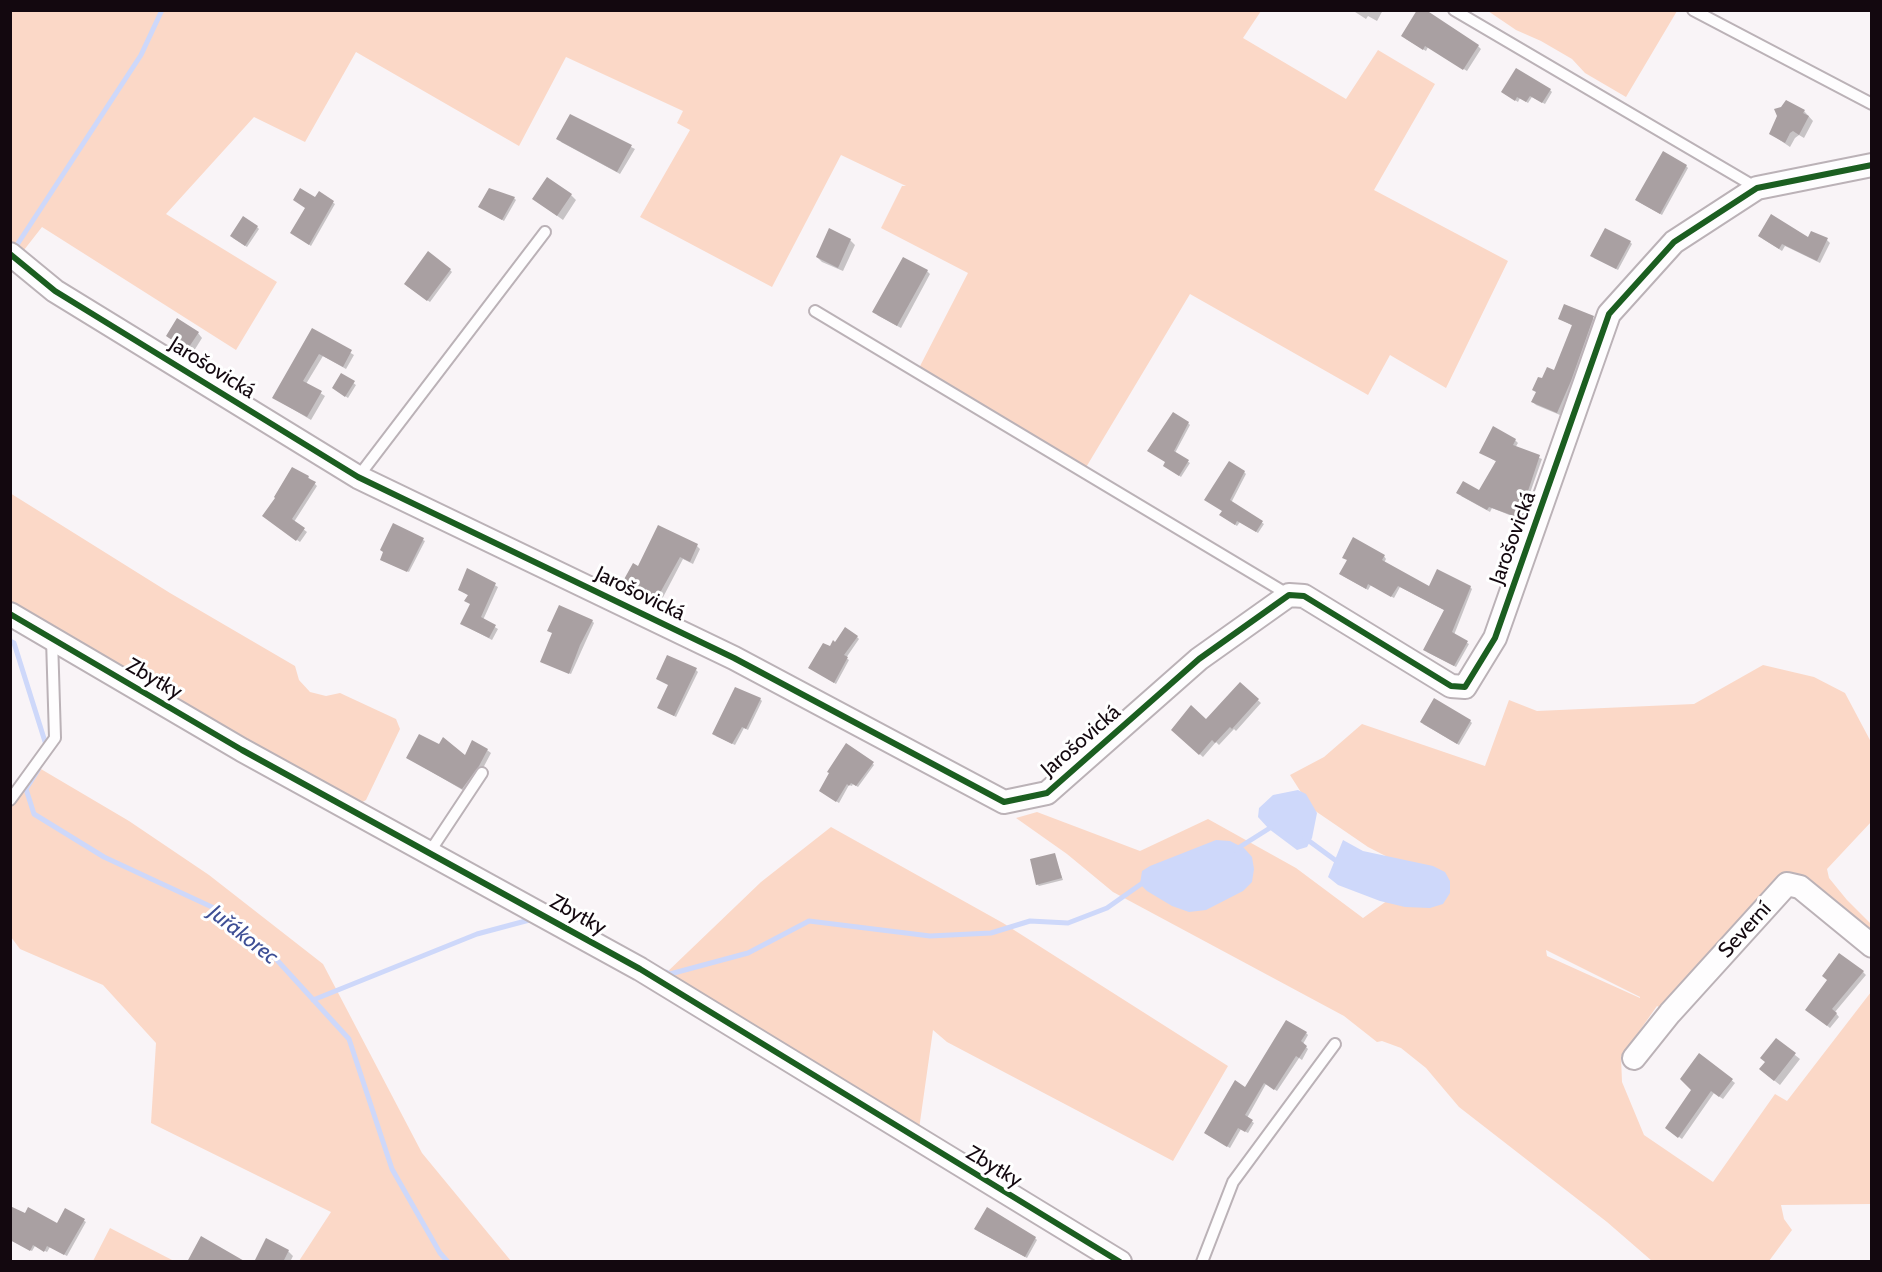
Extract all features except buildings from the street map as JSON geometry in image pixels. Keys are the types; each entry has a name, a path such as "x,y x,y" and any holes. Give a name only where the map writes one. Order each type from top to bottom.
{"street":[{"name":"Jarošovická","path":"10,254 55,291 358,477 734,658 1004,802 1047,793 1199,659 1289,595 1304,596 1451,686 1465,687 1495,638 1609,314 1674,242 1757,188 1872,165"},
{"name":"Zbytky","path":"10,614 242,750 640,969 1120,1262"},
{"name":"Severní","path":"1634,1058 1670,1012 1787,884 1800,887 1872,946"}],"lane":[{"path":"1454,10 1757,188"},
{"path":"1693,10 1872,104"},
{"path":"358,477 545,232"},
{"path":"815,311 1289,595"},
{"path":"10,800 55,738 52,639"},
{"path":"429,853 482,773"},
{"path":"1202,1262 1233,1182 1335,1044"}],"shaded area":[{"path":"10,11 1261,11 1243,38 1346,99 1378,50 1435,84 1374,190 1508,261 1446,388 1390,355 1368,395 1190,294 1085,469 918,370 968,273 881,228 902,186 906,186 841,155 772,287 640,217 690,130 677,123 683,111 566,57 519,146 356,52 305,142 254,117 166,214 277,282 236,350 42,227 24,250 11,241"},
{"path":"1488,11 1677,11 1626,97 1585,73 1572,59 1516,30"},
{"path":"10,493 170,593 295,666 299,680 310,692 326,696 340,693 396,719 400,729 366,800 359,804 203,718 158,686 66,637 11,603"},
{"path":"1763,665 1814,677 1845,693 1871,742 1871,822 1827,869 1829,878 1871,924 1871,943 1797,873 1670,1013 1657,1006 1621,1057 1622,1082 1644,1135 1713,1182 1775,1094 1787,1101 1871,992 1871,1204 1781,1205 1784,1219 1792,1230 1769,1261 1652,1261 1607,1222 1459,1107 1426,1068 1401,1048 1382,1041 1377,1042 1344,1016 1113,892 1067,854 1016,818 1037,812 1140,851 1208,819 1296,868 1363,918 1423,875 1368,847 1311,808 1290,775 1324,757 1362,724 1485,766 1509,700 1537,711 1694,704","holes":["1546,950 1640,997 1547,956"]},
{"path":"29,762 129,821 209,875 323,964 422,1153 511,1261 299,1261 331,1212 151,1123 156,1043 103,985 20,949 11,937 10,801"},
{"path":"831,827 1003,923 1228,1066 1173,1161 947,1042 933,1030 919,1129 664,975 761,882"},
{"path":"110,1228 174,1261 93,1261"}],"water":[{"path":"1298,790 1306,794 1317,813 1312,838 1307,847 1297,850 1269,829 1258,817 1259,808 1273,795"},
{"path":"1216,840 1230,841 1244,848 1252,857 1254,869 1252,882 1243,891 1206,910 1189,912 1172,906 1147,891 1140,884 1142,871 1150,866"},
{"path":"1343,840 1363,851 1433,866 1445,872 1450,881 1450,893 1443,904 1430,908 1405,907 1380,901 1338,885 1328,877"}],"waterway":[{"path":"13,251 141,55 162,10"},
{"name":"Juřákorec","path":"10,641 14,643 47,748"},
{"name":"Juřákorec","path":"38,770 26,789 34,814 104,857 214,908 276,959 349,1039 392,1169 440,1253 448,1262"},
{"path":"1235,850 1273,826"},
{"path":"1305,838 1335,860"},
{"path":"666,972 670,974 748,953 809,921 930,936 991,933 1030,921 1068,923 1107,908 1144,882"},
{"path":"313,1000 477,934 533,919"}],"cycle path":[{"path":"10,254 55,291 358,477 734,658 1004,802 1047,793 1199,659 1289,595 1304,596 1451,686 1465,687 1495,638 1609,314 1674,242 1757,188 1872,165"},
{"path":"10,614 242,750 640,969 1120,1262"}]}
